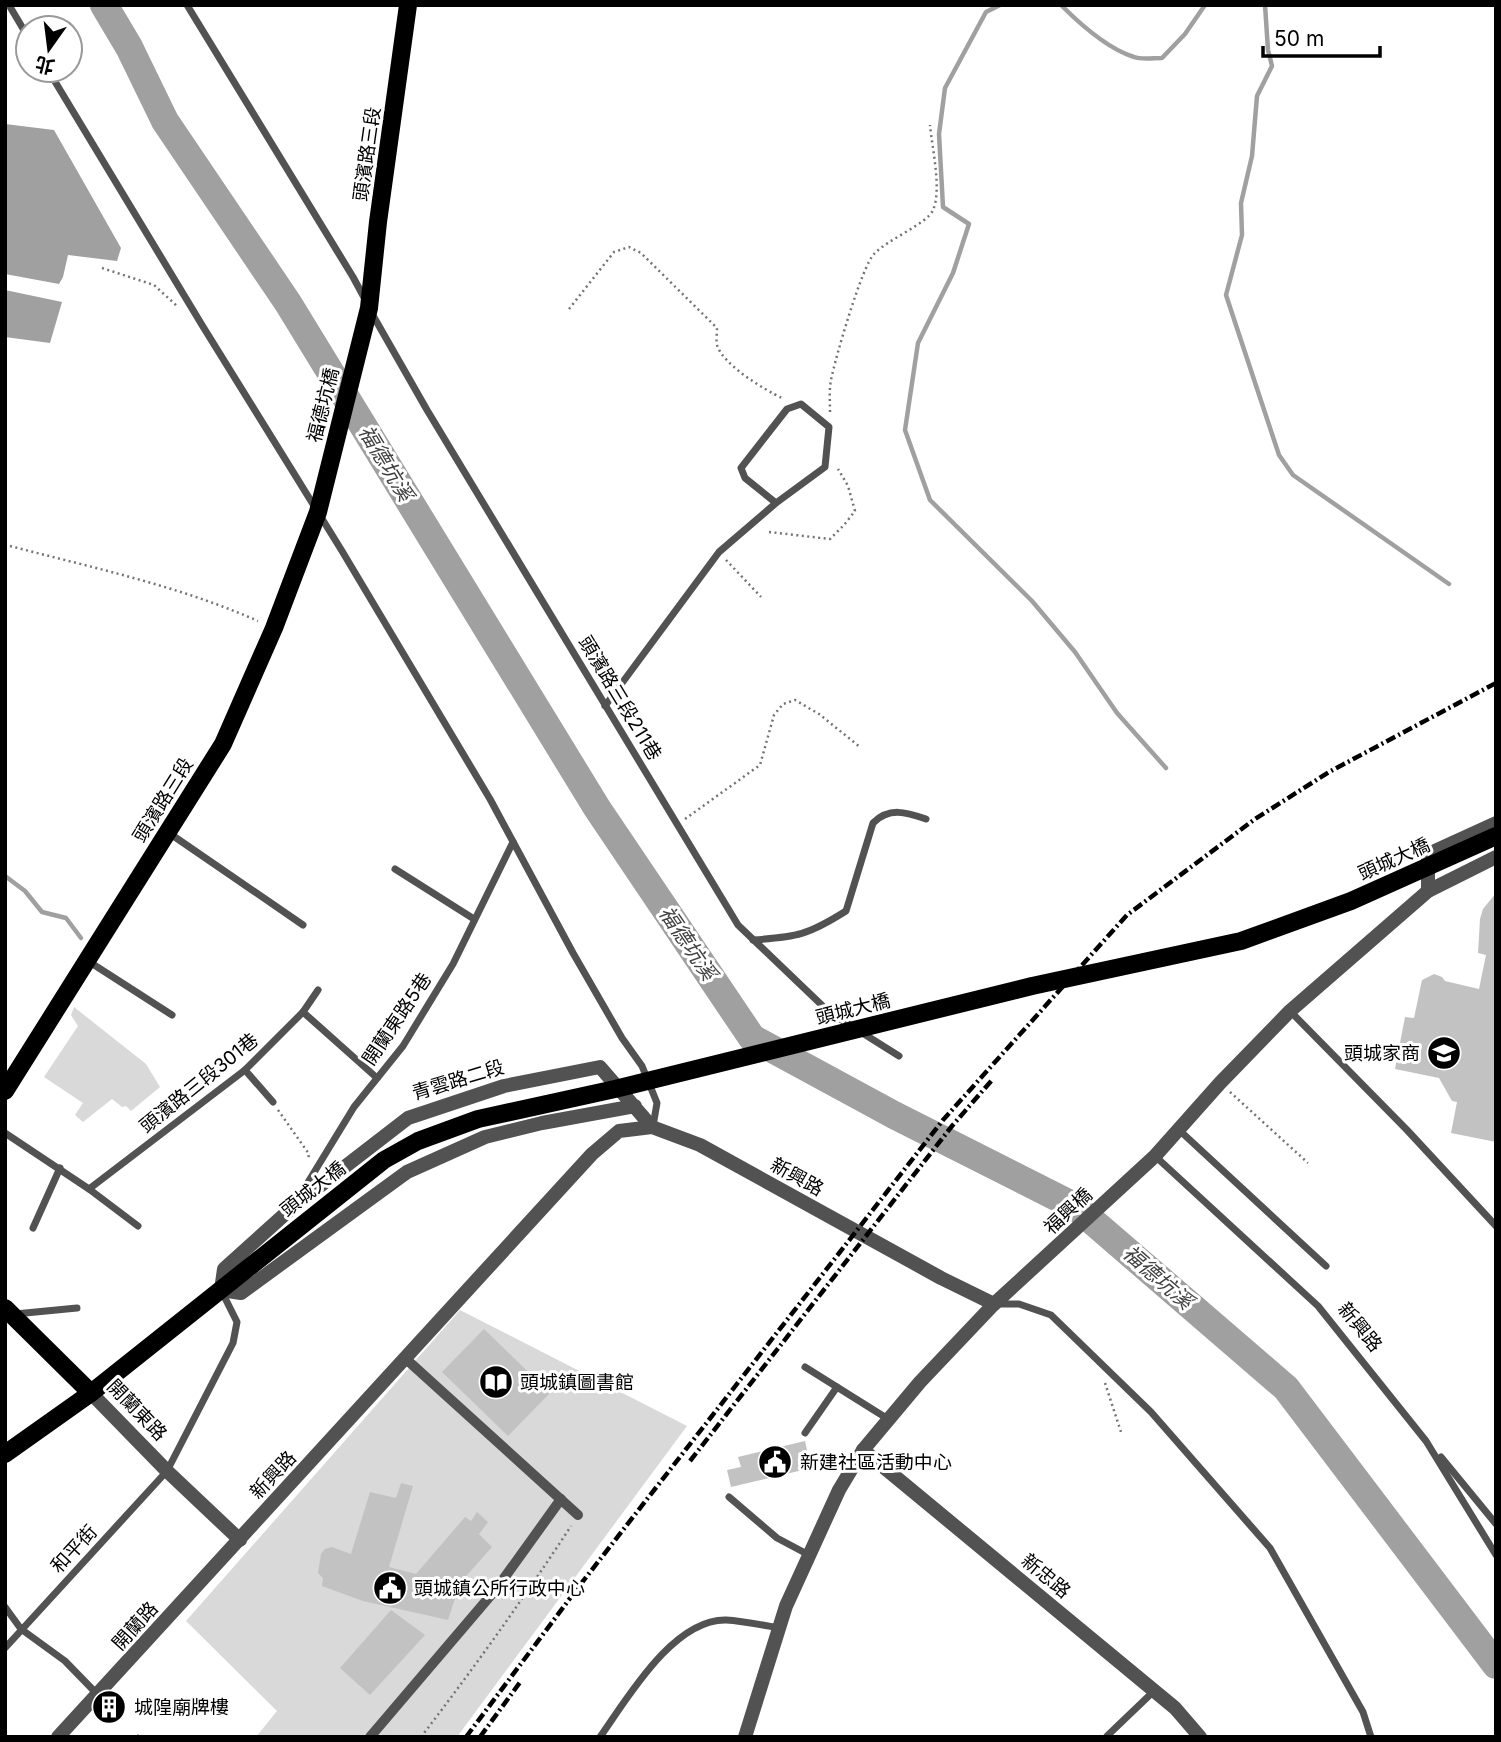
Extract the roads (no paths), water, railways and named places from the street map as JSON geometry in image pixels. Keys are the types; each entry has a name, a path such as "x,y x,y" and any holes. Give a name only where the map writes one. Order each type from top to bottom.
{"main road":[{"name":"頭濱路三段","path":"369,308 408,5"},
{"name":"福德坑橋","path":"318,512 369,308"},
{"name":"頭濱路三段","path":"5,1091 228,736 274,628 318,512"},
{"name":"頭城大橋","path":"246,1269 384,1160 418,1141 478,1119 615,1089 1032,986 1241,941 1351,901 1496,836"},
{"name":"青雲路二段","path":"5,1454 91,1393 246,1269"},
{"name":"開蘭東路","path":"9,1311 91,1393"}],"street":[{"path":"1428,891 1428,854 1496,823"},
{"path":"1156,1156 1220,1083 1290,1012 1428,891 1496,856"},
{"name":"青雲路二段","path":"635,1107 542,1123 485,1137 407,1172 242,1293 221,1290 224,1269 294,1206 408,1118 504,1086 600,1067 635,1107 652,1127"},
{"name":"新興路","path":"240,1540 592,1154 619,1131 652,1127 700,1145 941,1278 994,1304"},
{"name":"福興橋","path":"994,1304 1156,1156"},
{"path":"745,1737 786,1606 839,1490 863,1450 920,1382 994,1304"},
{"path":"406,1359 578,1515"},
{"name":"開蘭東路","path":"91,1393 167,1471 240,1540"},
{"name":"新忠路","path":"863,1450 1175,1708 1200,1737"},
{"path":"370,1737 497,1588 561,1499"},
{"name":"開蘭路","path":"58,1737 240,1540"}],"lane":[{"name":"頭濱路三段211巷","path":"187,5 353,277 605,706 738,925 830,1012 899,1056"},
{"path":"56,84 443,719 579,964 622,1038 642,1066 657,1102 652,1127"},
{"path":"605,706 719,552 776,503 825,467 829,426 802,404 795,404 786,410 741,468 745,478 776,503"},
{"path":"753,940 797,937 818,929 846,911 873,823 881,815 900,811 926,819"},
{"path":"169,833 303,925"},
{"name":"開蘭東路5巷","path":"294,1206 354,1107 403,1046 453,964 513,842"},
{"path":"395,869 474,919"},
{"path":"87,961 172,1015"},
{"name":"頭濱路三段301巷","path":"89,1189 245,1070 303,1012 318,990"},
{"path":"303,1012 377,1078"},
{"path":"1290,1012 1407,1130 1496,1226"},
{"path":"245,1070 273,1102"},
{"path":"1178,1129 1326,1266"},
{"path":"5,1133 60,1168 138,1226"},
{"name":"新興路","path":"1156,1156 1318,1306 1426,1441 1496,1555"},
{"path":"33,1228 60,1168"},
{"path":"167,1471 233,1343 237,1322 221,1290"},
{"path":"994,1304 1019,1304 1051,1315 1151,1412 1270,1548 1363,1712 1371,1737"},
{"path":"9,1311 77,1308"},
{"path":"805,1367 889,1420"},
{"path":"805,1433 837,1387"},
{"path":"1426,1441 1496,1524"},
{"name":"和平街","path":"5,1648 167,1471"},
{"path":"729,1497 777,1538 809,1555"},
{"path":"5,1607 21,1629 65,1661 98,1695"},
{"path":"600,1737 652,1664 696,1626 724,1620 779,1628"},
{"path":"1107,1736 1154,1691"}],"waterway":[{"name":"福德坑溪","path":"104,5 129,47 165,121 288,303 597,808 752,1038 894,1115 1076,1207 1286,1388 1496,1665"},
{"path":"1000,5 986,12 945,88 939,134 943,207 969,224 953,273 918,343 905,430 930,500 1032,601 1075,652 1117,713 1166,768"},
{"path":"1061,5 1104,42 1124,53 1144,59 1162,58 1185,34 1205,5"},
{"path":"1265,5 1268,50 1272,66 1257,96 1252,156 1241,203 1242,235 1226,295 1279,455 1293,475 1449,584"},
{"path":"5,876 25,891 42,912 66,918 81,938"}],"railway":[{"path":"466,1737 580,1585 943,1120 1127,915 1255,819 1329,772 1496,683"},
{"path":"690,1461 952,1126 992,1080"},
{"path":"480,1737 521,1681"}],"place":[{"name":"頭城家商","path":"1444,1053"},
{"name":"頭城鎮圖書館","path":"496,1382"},
{"name":"新建社區活動中心","path":"775,1462"},
{"name":"頭城鎮公所行政中心","path":"390,1588"},
{"name":"城隍廟牌樓","path":"109,1707"}]}
